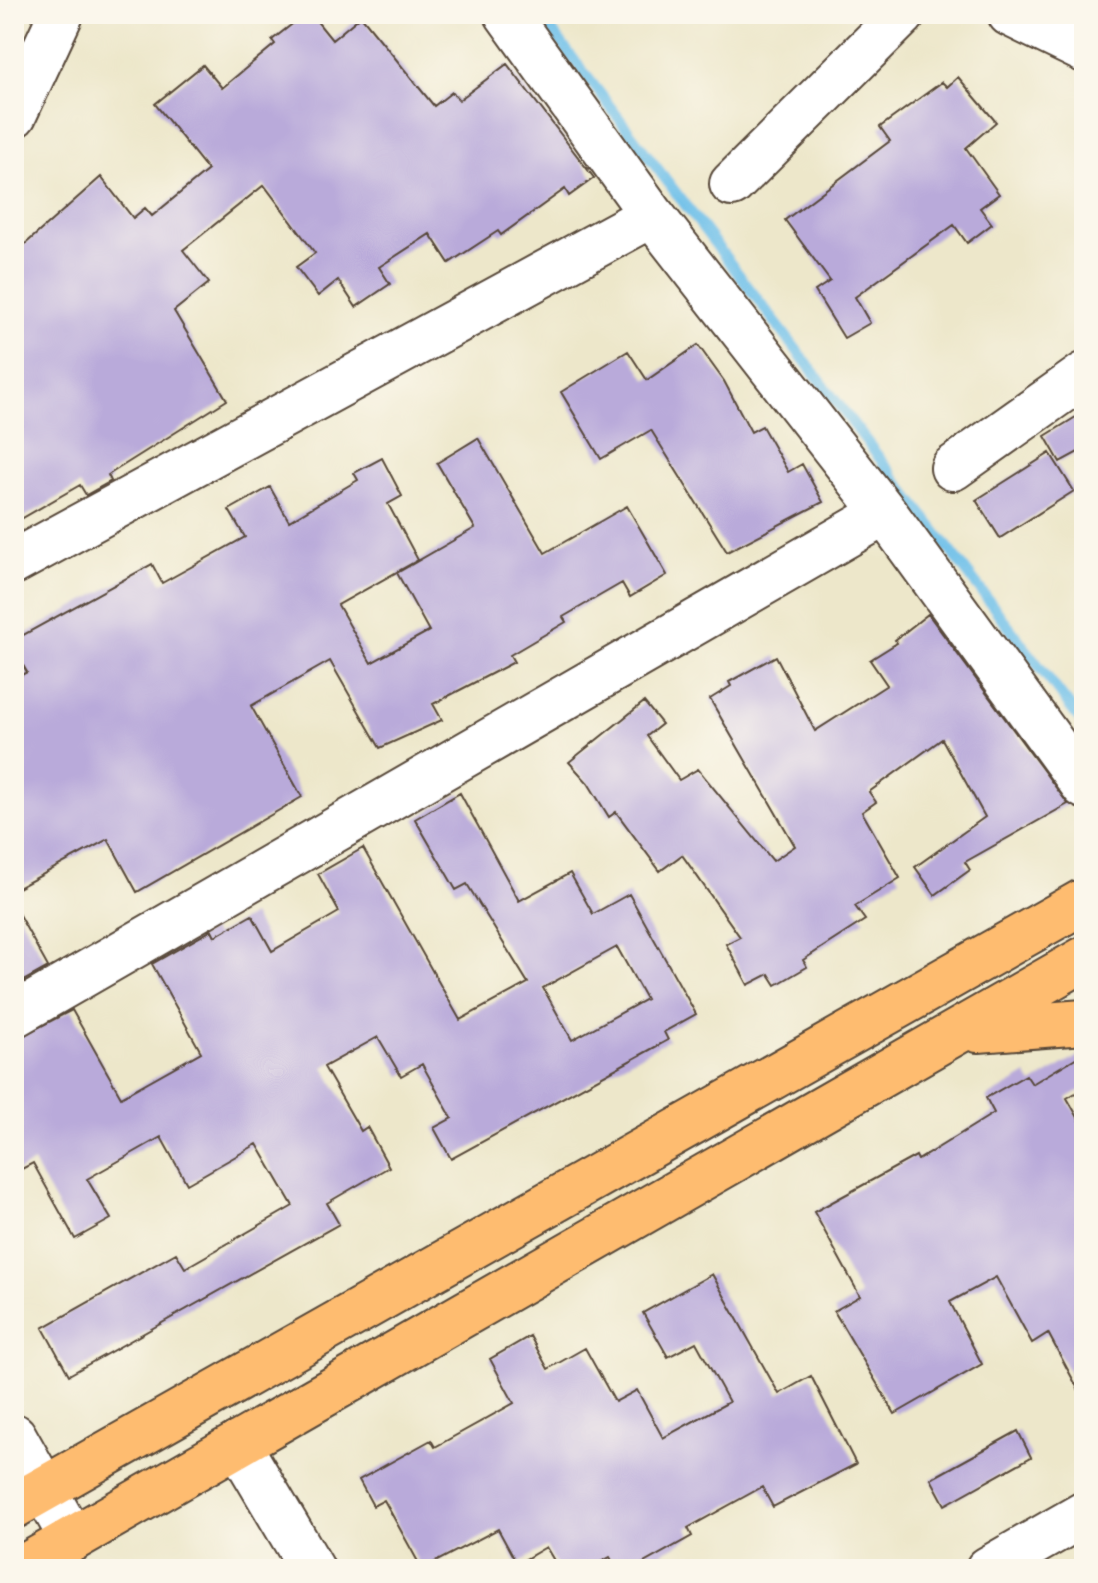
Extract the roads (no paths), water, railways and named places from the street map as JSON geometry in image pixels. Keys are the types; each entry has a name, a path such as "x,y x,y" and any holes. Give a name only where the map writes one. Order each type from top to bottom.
{"main road":[{"path":"29,1497 1084,901"},
{"path":"20,1569 1084,959"},
{"path":"960,1032 1013,1025 1084,1022"}],"street":[{"path":"14,115 61,14"},
{"path":"507,14 652,215 885,513 1084,786"},
{"path":"732,184 903,14"},
{"path":"1010,14 1065,32"},
{"path":"14,562 652,215"},
{"path":"953,468 1084,375"},
{"path":"14,1015 885,513"},
{"path":"14,1436 29,1497 72,1539"},
{"path":"238,1444 312,1569"},
{"path":"988,1569 1084,1514"}],"waterway":[{"path":"539,14 1084,725"}]}
